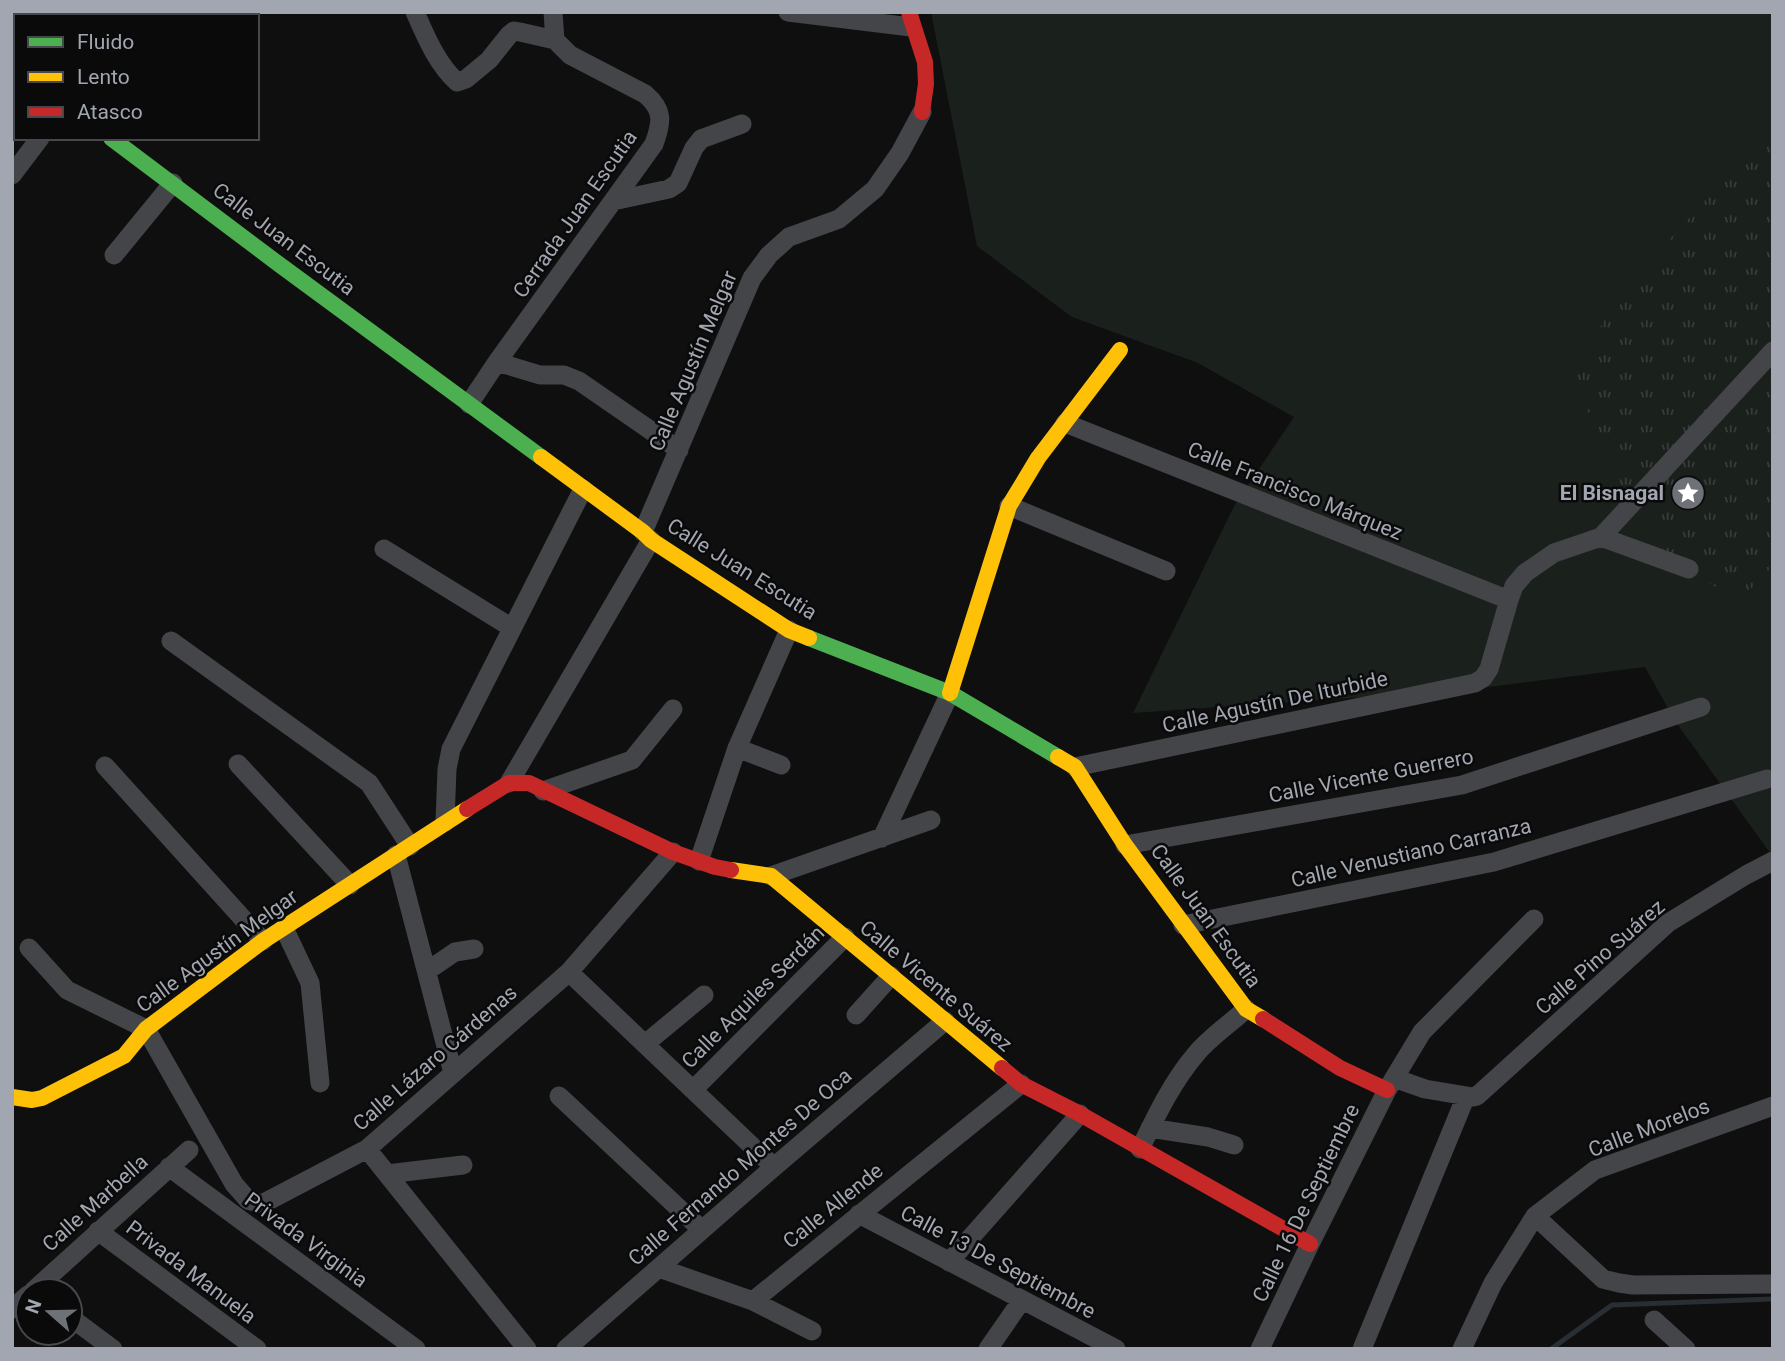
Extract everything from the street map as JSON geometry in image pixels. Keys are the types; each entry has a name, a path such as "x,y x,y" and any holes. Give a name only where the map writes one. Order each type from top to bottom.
{"street":[{"name":"Cerrada Juan Escutia","path":"415,12 429,44 448,74 457,82 466,79 489,60 514,32 555,40 570,55 645,94 654,102 661,115 660,129 654,144 497,362 470,404"},
{"path":"553,12 555,40"},
{"path":"788,12 910,20 923,53 927,76 922,112"},
{"name":"Calle Agustín Melgar","path":"12,1097 32,1100 42,1098 124,1056 146,1029 263,941 446,822 527,786 647,536 679,450 752,278 769,255 789,237 839,219 875,188 901,153 922,112"},
{"path":"612,201 669,189 678,183 701,139 742,124"},
{"path":"12,175 38,140"},
{"name":"Calle Juan Escutia","path":"114,140 647,536 789,631 950,693 1074,767 1125,845 1246,1009 1340,1068 1391,1084"},
{"path":"114,255 173,183"},
{"path":"882,838 950,693 1010,506 1038,458 1119,350"},
{"path":"1509,600 1514,586 1533,567 1554,553 1601,537 1773,351"},
{"path":"497,362 540,375 564,375 579,381 679,450"},
{"name":"Calle Francisco Márquez","path":"1065,423 1509,600"},
{"path":"446,822 447,769 451,749 583,489"},
{"path":"1010,506 1166,571"},
{"path":"1601,537 1689,569"},
{"path":"384,549 512,628"},
{"name":"Calle Agustín De Iturbide","path":"1074,767 1475,683 1483,678 1489,669 1509,600"},
{"path":"699,861 737,748 789,631"},
{"path":"172,641 369,783 403,851 426,971 453,1073"},
{"name":"Calle Vicente Guerrero","path":"1125,845 1462,785 1700,707"},
{"path":"527,786 632,760 673,709"},
{"path":"737,748 781,765"},
{"path":"238,764 350,885"},
{"path":"105,766 263,941"},
{"name":"Calle Venustiano Carranza","path":"1183,925 1494,862 1767,779"},
{"path":"527,786 673,852 715,867 771,876 931,820"},
{"name":"Calle Lázaro Cárdenas","path":"146,1029 234,1184 248,1200 262,1204 367,1149 569,972 673,852"},
{"name":"Calle Pino Suárez","path":"1466,1096 1473,1097 1481,1093 1668,923 1773,861"},
{"name":"Calle Vicente Suárez","path":"771,876 1021,1084 1080,1114 1310,1244"},
{"name":"Calle 16 De Septiembre","path":"1260,1349 1391,1084 1422,1032 1534,919"},
{"path":"284,928 310,983 320,1083"},
{"name":"Calle Aquiles Serdán","path":"693,1090 845,937"},
{"path":"29,948 67,990 146,1029"},
{"path":"426,971 455,952 474,949"},
{"path":"569,972 774,1167"},
{"path":"856,1015 891,976"},
{"path":"645,1044 704,995"},
{"path":"1140,1149 1179,1075 1198,1051 1246,1009"},
{"name":"Calle Fernando Montes De Oca","path":"566,1349 945,1021"},
{"name":"Calle Allende","path":"753,1301 1021,1084"},
{"path":"1362,1349 1466,1096 1391,1084"},
{"path":"559,1096 702,1230"},
{"name":"Calle Morelos","path":"1462,1349 1493,1283 1535,1216 1595,1170 1773,1106"},
{"path":"949,1262 1080,1114"},
{"path":"1150,1128 1209,1137 1234,1145"},
{"path":"367,1149 527,1349"},
{"name":"Calle Marbella","path":"48,1277 189,1150"},
{"path":"387,1174 463,1165"},
{"name":"Privada Virginia","path":"169,1167 416,1349"},
{"name":"Calle 13 De Septiembre","path":"859,1214 1116,1349"},
{"path":"1535,1216 1603,1279 1619,1283 1773,1284"},
{"name":"Privada Manuela","path":"99,1231 257,1349"},
{"path":"659,1268 753,1301 812,1331"},
{"path":"988,1349 1022,1300"},
{"path":"1654,1320 1686,1349"},
{"path":"84,1327 113,1349"}],"green space":[{"path":"931,12 1773,12 1773,857 1675,721 1645,667 1465,690 1133,713 1234,506 1294,417 1198,363 1072,317 977,246"},
{"path":"1773,133 1773,564 1761,580 1735,602 1668,552 1621,486 1571,374 1623,291 1749,152"}],"waterway":[{"path":"1551,1349 1612,1305 1773,1299"}],"traffic: fast":[{"path":"114,140 541,457"},
{"path":"809,638 950,693 1058,757"}],"traffic: slow":[{"path":"950,693 1009,506 1038,458 1120,350"},
{"path":"541,457 651,540 789,630 809,638"},
{"path":"1058,757 1075,767 1125,845 1246,1009 1263,1019"},
{"path":"12,1097 32,1100 42,1098 124,1056 146,1029 263,941 467,809"},
{"path":"731,870 771,876 1002,1068"}],"traffic: jam":[{"path":"909,12 925,62 926,84 922,112"},
{"path":"467,809 509,783 529,783 673,852 731,870"},
{"path":"1263,1019 1340,1068 1387,1090"},
{"path":"1002,1068 1021,1084 1080,1114 1310,1244"}],"place":[{"name":"El Bisnagal","path":"1688,493"}]}
